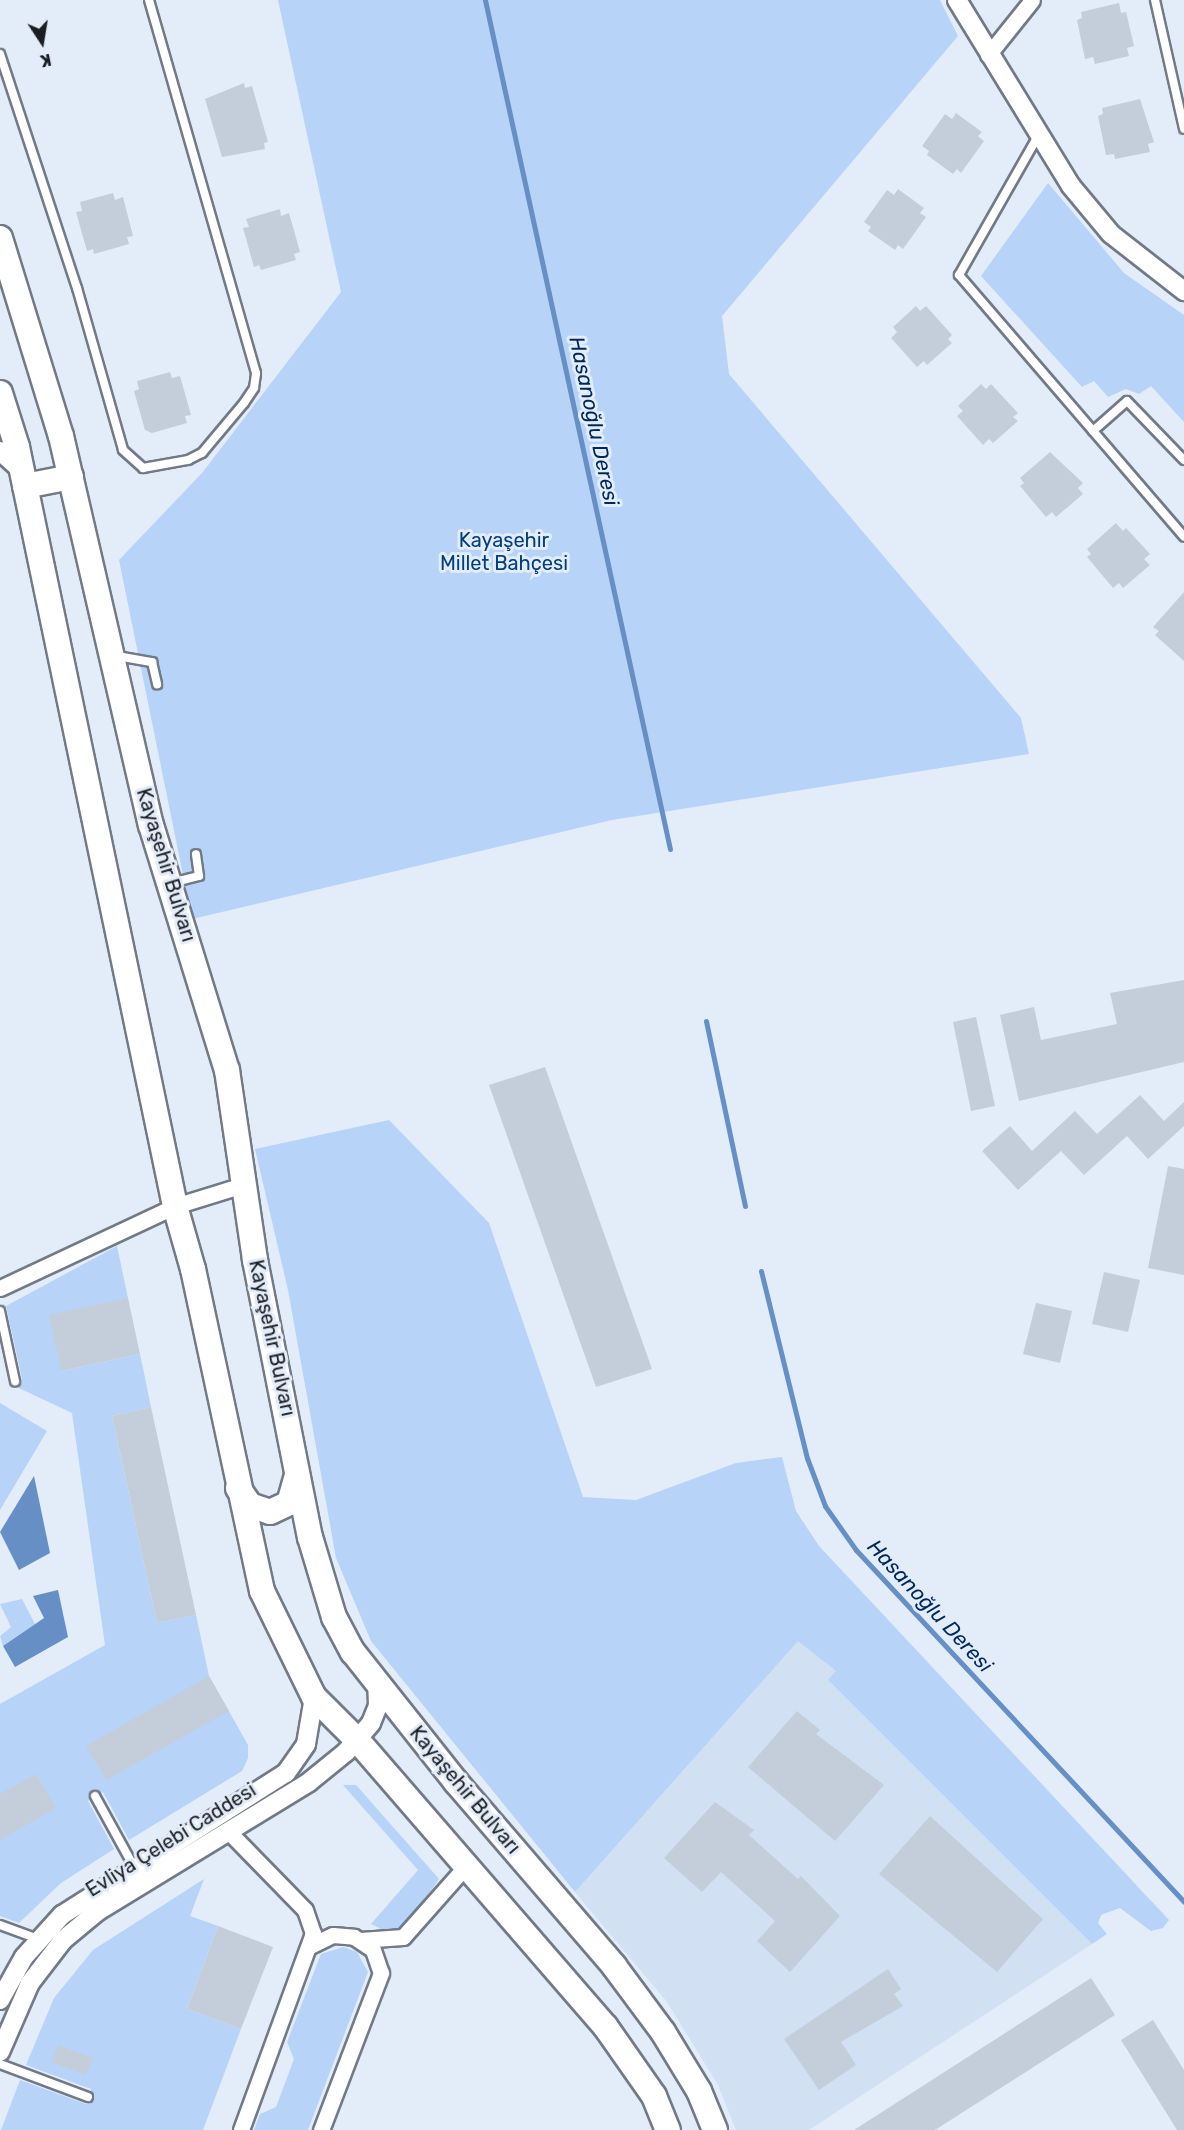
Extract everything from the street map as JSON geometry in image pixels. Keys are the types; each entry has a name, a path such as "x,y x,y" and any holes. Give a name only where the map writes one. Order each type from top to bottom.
{"main road":[{"name":"Kayaşehir Bulvarı","path":"0,238 61,436 112,656 169,884 227,1070 243,1185 324,1588 353,1652 614,1966 663,2032 699,2091 715,2130"},
{"path":"0,393 23,479 175,1206 193,1269 238,1488 262,1590 314,1697 358,1741 605,2026 654,2096 668,2130"},
{"path":"23,479 71,477"},
{"path":"238,1488 249,1505 263,1512 283,1508 296,1493 296,1451"}],"street":[{"path":"957,0 1038,136 1111,234 1184,291"},
{"path":"988,55 1032,0"},
{"path":"0,451 23,479"},
{"path":"0,1288 175,1206 243,1185"},
{"name":"Evliya Çelebi Caddesi","path":"0,2052 30,1983 63,1940 98,1911 309,1782 358,1741 378,1706 377,1683"},
{"name":"Evliya Çelebi Caddesi","path":"0,2000 38,1939 76,1904 286,1773 306,1744 314,1697"},
{"path":"228,1831 305,1910 312,1924 310,1946 241,2130"},
{"path":"310,1946 333,1935 360,1940 403,1937 465,1867"},
{"path":"321,2130 381,1973 372,1950 360,1940"}],"lane":[{"path":"0,54 77,288 123,450 142,468 188,460 202,453 244,403 254,388 256,372 149,0"},
{"path":"1155,0 1184,129"},
{"path":"1038,136 958,275 1184,537"},
{"path":"1093,431 1127,401 1184,460"},
{"path":"112,656 152,662 157,684"},
{"path":"169,884 199,876 196,854"},
{"path":"0,1311 15,1381"},
{"path":"95,1796 134,1867"},
{"path":"0,1925 38,1939"},
{"path":"0,2064 88,2097"}],"shaded area":[{"path":"34,1476 50,1553 19,1570 0,1532"},
{"path":"58,1590 68,1637 15,1667 3,1646 44,1618 33,1596"},
{"path":"798,1640 836,1671 829,1681 1092,1944 809,2130 736,2130 718,2085 667,2002 575,1892"}],"green space":[{"name":"Kayaşehir Millet Bahçesi","path":"278,0 940,0 958,36 722,316 729,374 1021,718 1029,754 612,820 192,919 119,560 202,473 341,292"},
{"path":"1048,183 1124,273 1184,315 1184,422 1151,386 1139,394 1126,389 1108,397 1094,381 1082,387 981,276"},
{"path":"389,1120 489,1223 583,1497 636,1500 736,1463 782,1457 796,1511 819,1546 1169,1920 1163,1928 1151,1931 1120,1908 1101,1915 1098,1923 1107,1934 1092,1944 828,1680 836,1671 798,1641 575,1892 371,1641 336,1558 288,1290 255,1149"},
{"path":"117,1246 128,1298 61,1371 140,1354 151,1407 112,1416 157,1623 196,1615 209,1676 248,1745 248,1758 242,1771 129,1840 103,1792 88,1801 114,1849 61,1883 19,1923 0,1916 0,1704 105,1645 72,1413 8,1383 22,1379 6,1306"},
{"path":"0,1403 47,1431 0,1510"},
{"path":"22,1599 35,1624 3,1646 0,1636 11,1627 0,1604"},
{"path":"343,1785 356,1785 439,1879 406,1926 394,1935 371,1924 418,1870"},
{"path":"204,1879 190,1916 218,1926 187,2009 241,2029 203,2130 1,2130 20,2080 86,2104 91,2089 26,2065 54,1998 93,1950"},
{"path":"343,1947 357,1952 368,1972 308,2130 254,2130 260,2114 276,2107 294,2059 287,2042 321,1954"}],"building":[{"path":"1119,3 1121,13 1126,12 1134,46 1127,48 1129,56 1095,64 1093,57 1085,59 1077,20 1082,18 1081,12"},
{"path":"244,83 245,88 252,86 268,142 264,143 265,149 222,157 205,99"},
{"path":"1140,99 1154,142 1148,144 1150,152 1115,159 1114,154 1106,155 1098,116 1103,114 1102,108"},
{"path":"956,113 982,132 978,136 984,141 961,173 957,169 953,174 927,155 929,151 922,146 945,114 952,119"},
{"path":"898,189 924,208 920,213 926,217 903,249 898,245 895,250 868,231 871,227 864,222 887,190 894,195"},
{"path":"113,193 115,200 123,197 133,236 127,237 129,244 94,254 93,249 87,251 76,212 82,211 80,202"},
{"path":"280,209 281,216 289,213 300,252 294,254 296,260 261,270 259,265 254,267 243,228 249,227 246,219"},
{"path":"916,306 920,311 926,306 952,335 948,339 952,343 927,365 924,361 917,367 891,338 897,332 893,327"},
{"path":"170,372 172,378 180,376 191,415 185,416 187,423 152,433 145,430 134,391 139,389 137,381"},
{"path":"981,384 986,389 991,384 1018,413 1013,417 1018,421 993,443 989,439 983,445 957,416 963,411 958,406"},
{"path":"1050,452 1083,483 1078,488 1083,494 1056,517 1052,512 1046,517 1020,486 1024,483 1020,478"},
{"path":"1116,523 1123,531 1126,528 1150,554 1144,559 1150,565 1123,588 1119,583 1113,588 1087,557 1091,554 1087,549"},
{"path":"1184,592 1184,661 1155,635 1159,631 1153,627"},
{"path":"1184,980 1184,1062 1019,1101 1000,1015 1034,1007 1041,1040 1117,1024 1110,993"},
{"path":"976,1017 995,1106 971,1111 953,1022"},
{"path":"545,1067 652,1369 596,1387 489,1085"},
{"path":"1140,1095 1164,1121 1184,1102 1184,1126 1148,1159 1127,1136 1084,1175 1061,1151 1018,1190 982,1151 1010,1126 1032,1151 1075,1111 1097,1134"},
{"path":"1168,1166 1184,1169 1184,1275 1148,1268"},
{"path":"1104,1272 1140,1280 1128,1332 1092,1324"},
{"path":"128,1298 140,1354 61,1371 49,1315"},
{"path":"1036,1303 1072,1311 1060,1363 1023,1354"},
{"path":"151,1407 196,1615 157,1623 112,1416"},
{"path":"209,1676 229,1711 106,1780 86,1746"},
{"path":"797,1711 820,1730 816,1734 884,1785 835,1841 748,1767"},
{"path":"36,1774 56,1808 0,1840 0,1794"},
{"path":"715,1802 754,1830 749,1835 798,1879 801,1876 840,1916 790,1972 757,1941 775,1921 721,1872 702,1892 664,1858"},
{"path":"930,1816 1043,1919 997,1972 879,1874"},
{"path":"218,1926 273,1947 241,2029 187,2009"},
{"path":"888,1969 901,1989 894,1994 903,2006 841,2042 856,2065 819,2090 784,2039"},
{"path":"1091,1978 1115,2015 935,2130 854,2130"},
{"path":"1153,2020 1184,2070 1184,2130 1177,2130 1121,2040"},
{"path":"58,2045 93,2058 86,2075 51,2062"}],"waterway":[{"name":"Hasanoğlu Deresi","path":"485,0 670,849"},
{"name":"Hasanoğlu Deresi","path":"706,1021 745,1206"},
{"name":"Hasanoğlu Deresi","path":"761,1271 807,1458 825,1506 856,1550 1184,1902"}]}
